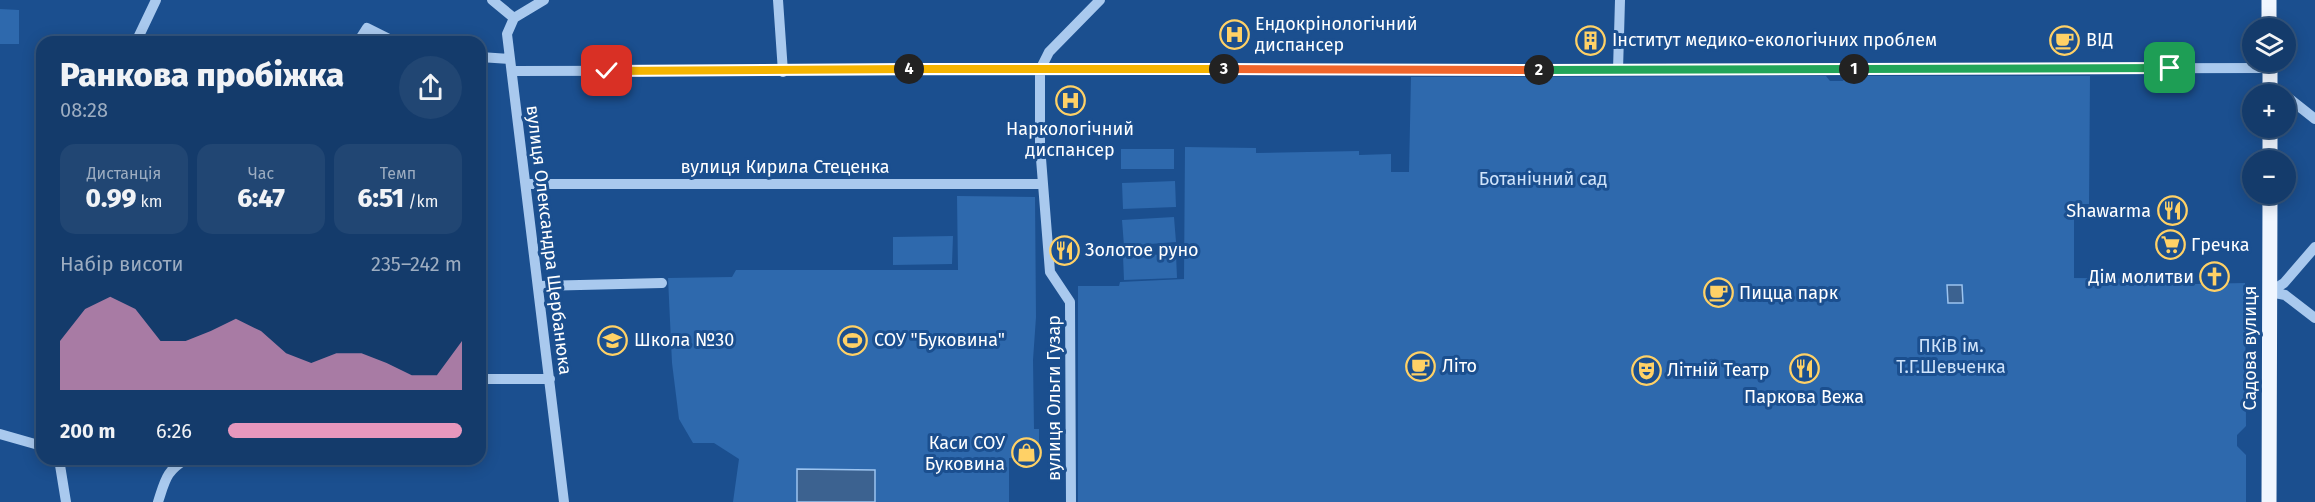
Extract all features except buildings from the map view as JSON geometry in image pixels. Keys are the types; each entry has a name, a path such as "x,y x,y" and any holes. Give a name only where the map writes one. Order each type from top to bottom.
{"main road":[{"path":"2269,0 2269,18"},
{"name":"Садова вулиця","path":"2269,502 2270,204"}],"street":[{"path":"139,36 156,0"},
{"path":"492,0 514,18 544,0"},
{"path":"778,0 783,72"},
{"path":"1040,70 1048,52 1100,0"},
{"path":"1618,70 1620,0"},
{"name":"вулиця Олександра Щербанюка","path":"514,18 507,34 564,502"},
{"path":"362,36 367,28 383,36"},
{"path":"486,57 510,58"},
{"path":"512,71 1618,70 2242,65"},
{"name":"вулиця Ольги Гузар","path":"1040,70 1040,146 1050,272 1070,302 1071,502"},
{"path":"2296,104 2315,119"},
{"name":"вулиця Кирила Стеценка","path":"526,184 1043,184"},
{"path":"2270,292 2284,283 2315,247"},
{"path":"539,286 662,283"},
{"path":"2270,292 2285,295 2315,318"},
{"path":"486,379 550,380"},
{"path":"0,434 36,444"},
{"path":"60,465 66,502"},
{"path":"158,502 165,481 176,465"}],"green space":[{"path":"0,9 19,10 19,44 0,44"},
{"name":"ПКіВ ім. Т.Г.Шевченка","path":"1826,76 1830,81 1843,81 1846,76 2090,76 2089,204 2074,204 2074,278 2168,279 2196,284 2245,283 2246,426 2237,435 2237,446 2246,455 2246,502 1078,502 1078,286 1119,286 1120,282 1184,279 1185,147 1256,148 1256,153 1359,151 1359,155 1391,154 1391,172 1409,172 1411,77"},
{"path":"1121,149 1174,149 1174,169 1121,169"},
{"path":"1175,181 1176,207 1123,209 1122,183"},
{"name":"СОУ \"Буковина\"","path":"957,196 1035,197 1034,429 1039,429 1039,458 1009,458 1009,502 733,502 739,459 714,443 693,443 679,419 672,363 668,278 732,277 736,270 958,270"},
{"path":"1174,217 1176,242 1124,246 1122,220"},
{"path":"953,236 952,264 893,265 893,237"},
{"path":"1176,254 1177,278 1124,280 1123,256"}],"shaded area":[{"path":"1947,285 1962,285 1963,303 1948,303"},
{"path":"797,469 875,470 875,502 797,502"}],"place":[{"name":"Ендокрінологічний диспансер","path":"1234,34"},
{"name":"Інститут медико-екологічних проблем","path":"1591,40"},
{"name":"ВІД","path":"2065,40"},
{"name":"Наркологічний диспансер","path":"1070,100"},
{"name":"Shawarma","path":"2172,211"},
{"name":"Гречка","path":"2170,245"},
{"name":"Золотое руно","path":"1064,250"},
{"name":"Дім молитви","path":"2215,277"},
{"name":"Пицца парк","path":"1718,293"},
{"name":"Школа №30","path":"613,340"},
{"name":"СОУ \"Буковина\"","path":"853,340"},
{"name":"Літо","path":"1421,366"},
{"name":"Паркова Вежа","path":"1804,368"},
{"name":"Літній Театр","path":"1646,370"},
{"name":"Каси СОУ Буковина","path":"1026,453"}],"route":[{"path":"607,71 2170,68"}],"park label":[{"name":"Ботанічний сад","path":"1543,179"}]}
